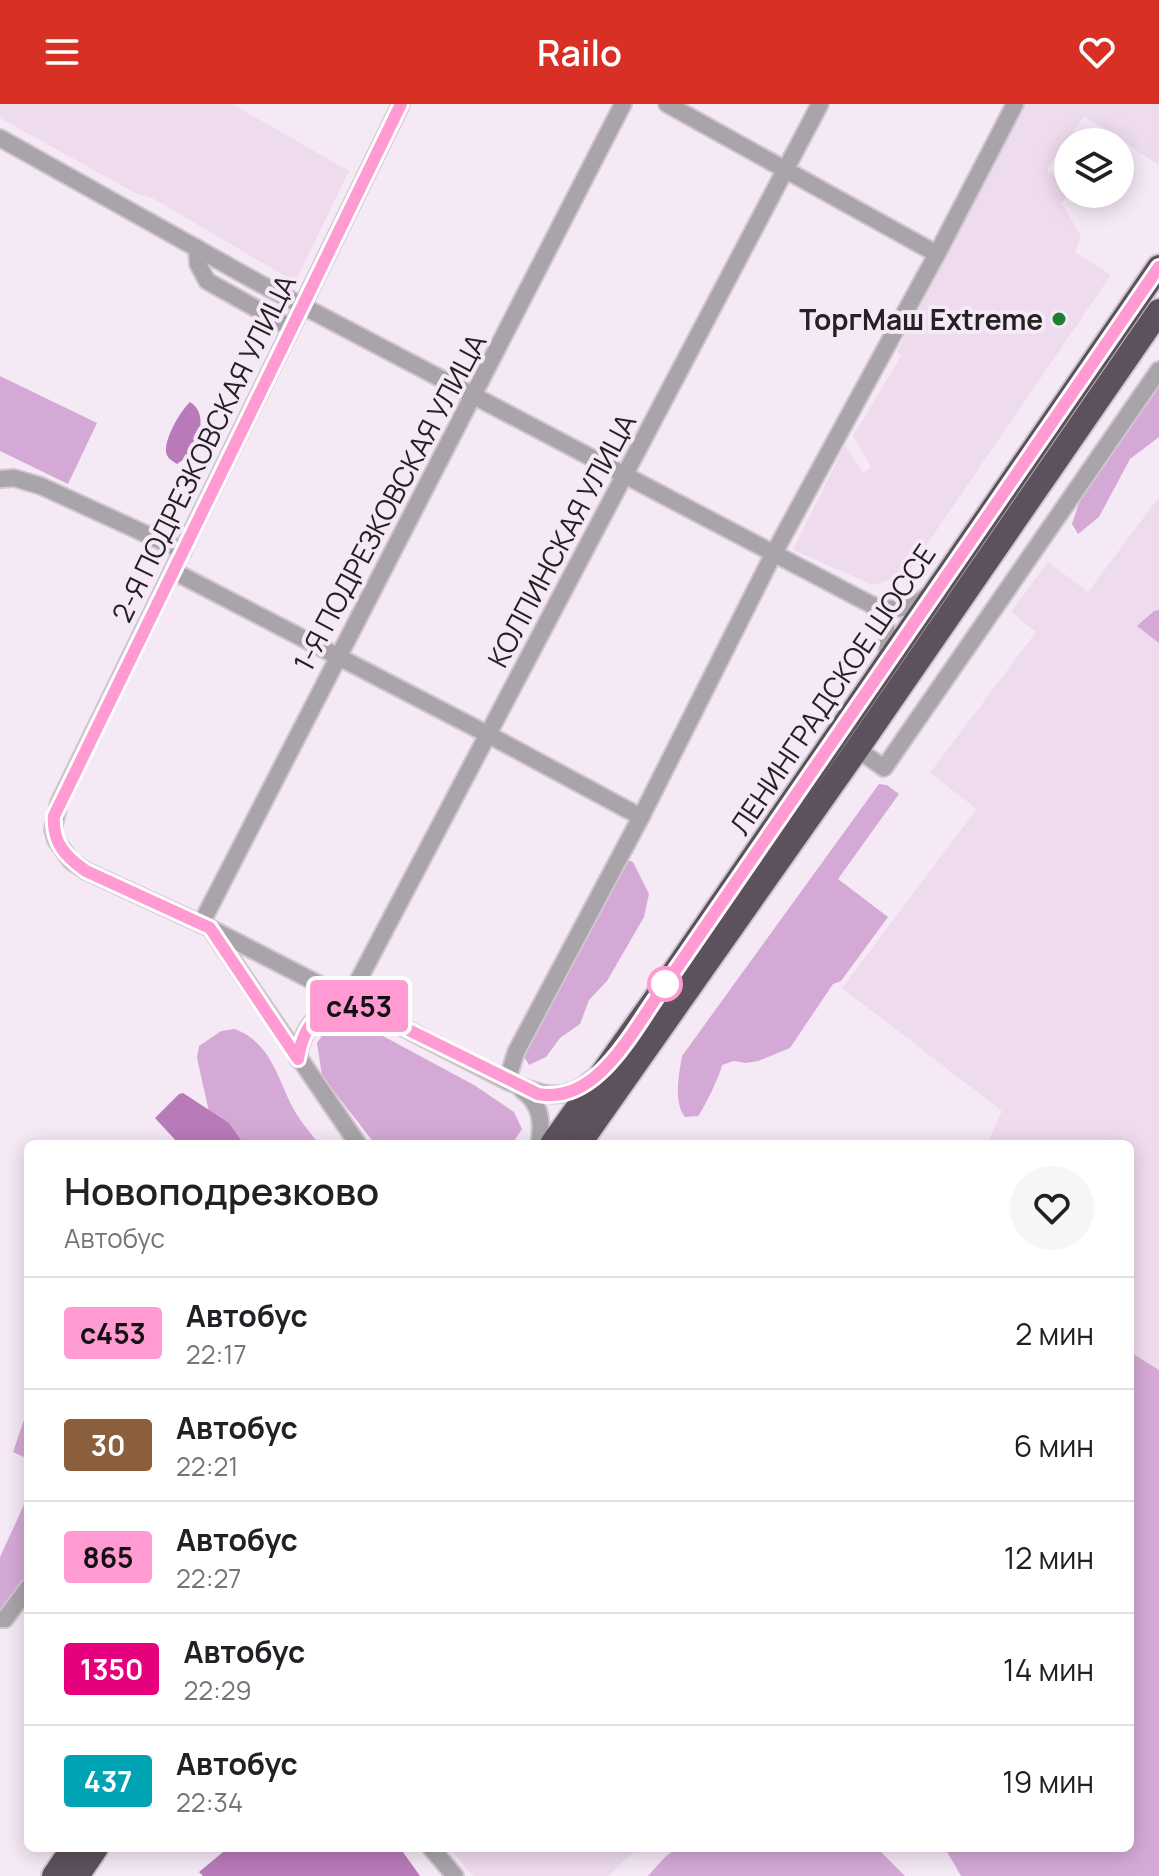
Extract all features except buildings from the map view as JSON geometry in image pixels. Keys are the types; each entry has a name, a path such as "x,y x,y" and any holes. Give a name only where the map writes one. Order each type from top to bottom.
{"highway":[{"name":"ЛЕНИНГРАДСКОЕ ШОССЕ","path":"555,1140 661,991 1159,267"},
{"name":"ЛЕНИНГРАДСКОЕ ШОССЕ","path":"582,1140 857,749 1159,311"},
{"path":"54,1876 70,1852"},
{"path":"77,1876 93,1852"}],"street":[{"name":"2-Я ПОДРЕЗКОВСКАЯ УЛИЦА","path":"206,926 86,871 71,861 56,840 54,816 401,104"},
{"name":"1-Я ПОДРЕЗКОВСКАЯ УЛИЦА","path":"206,926 338,657 476,395 623,104"},
{"path":"667,104 937,254"},
{"name":"КОЛПИНСКАЯ УЛИЦА","path":"348,1000 820,104"},
{"path":"507,1081 516,1052 641,817 774,553 1015,104"},
{"path":"0,138 302,305 872,605 888,610 908,608 925,599 940,585"},
{"path":"197,248 198,264 207,281 291,328"},
{"path":"857,749 884,768 1159,370"},
{"path":"0,479 14,478 41,486 183,551"},
{"path":"173,571 641,817"},
{"path":"872,605 883,618 886,630 887,656 881,670"},
{"path":"206,926 527,1093 538,1108 539,1140"},
{"path":"206,926 355,1140"},
{"path":"298,1059 300,1044 312,1021 348,1000"},
{"path":"507,1081 538,1094 560,1095 586,1085 610,1061"},
{"path":"0,1619 5,1619 24,1593"},
{"path":"434,1852 455,1876"}],"shaded area":[{"path":"0,104 232,104 349,171 295,282 154,199 135,193 0,118"},
{"path":"1025,104 1159,104 1159,165 1134,149 1134,128 1102,128 1084,116 1076,128 1054,128 1054,159 1047,170 1054,175 1054,208 1064,208 1081,236 1075,252 1111,275 906,575 873,585 793,550 845,445 863,473 871,467 853,436 901,356 897,352"},
{"path":"0,376 97,423 68,484 0,451"},
{"path":"1159,385 1159,437 1130,459 1099,517 1078,534 1072,524 1080,500"},
{"path":"190,402 197,408 201,425 190,452 177,464 167,454 167,443 182,411"},
{"path":"1159,497 1159,1370 1134,1354 1134,1140 989,1140 1002,1111 842,988 977,809 930,773 1036,632 1011,612 1048,562 1088,592"},
{"path":"1159,610 1159,643 1137,626"},
{"path":"879,784 887,785 899,794 838,879 888,917 841,981 833,984 790,1048 758,1061 734,1061 722,1065 698,1116 685,1117 678,1096 682,1056"},
{"path":"628,860 633,862 649,894 644,917 607,981 589,1000 580,1024 560,1038 546,1057 529,1065 523,1055"},
{"path":"343,1021 370,1029 474,1085 514,1112 522,1129 515,1140 372,1140 322,1076 317,1043 328,1027"},
{"path":"235,1029 247,1035 265,1052 296,1113 316,1140 241,1140 229,1123 209,1112 197,1058 199,1046 221,1031"},
{"path":"183,1093 229,1123 241,1140 175,1140 155,1118"},
{"path":"1134,1354 1159,1370 1159,1876 961,1876 947,1852 1134,1852"},
{"path":"24,1420 24,1457 13,1452"},
{"path":"24,1505 24,1583 0,1610 0,1557"},
{"path":"223,1852 403,1852 420,1876 203,1876 199,1872"},
{"path":"453,1852 634,1852 608,1876 473,1876"},
{"path":"672,1852 881,1852 905,1876 648,1876"}],"bus line":[{"name":"с453","path":"401,104 54,816 56,840 71,861 86,871 210,928 298,1059 300,1044 312,1021 348,1000 538,1094 560,1095 586,1085 610,1061 661,991 1159,267"}],"place":[{"name":"ТоргМаш Extreme","path":"1059,319"}]}
